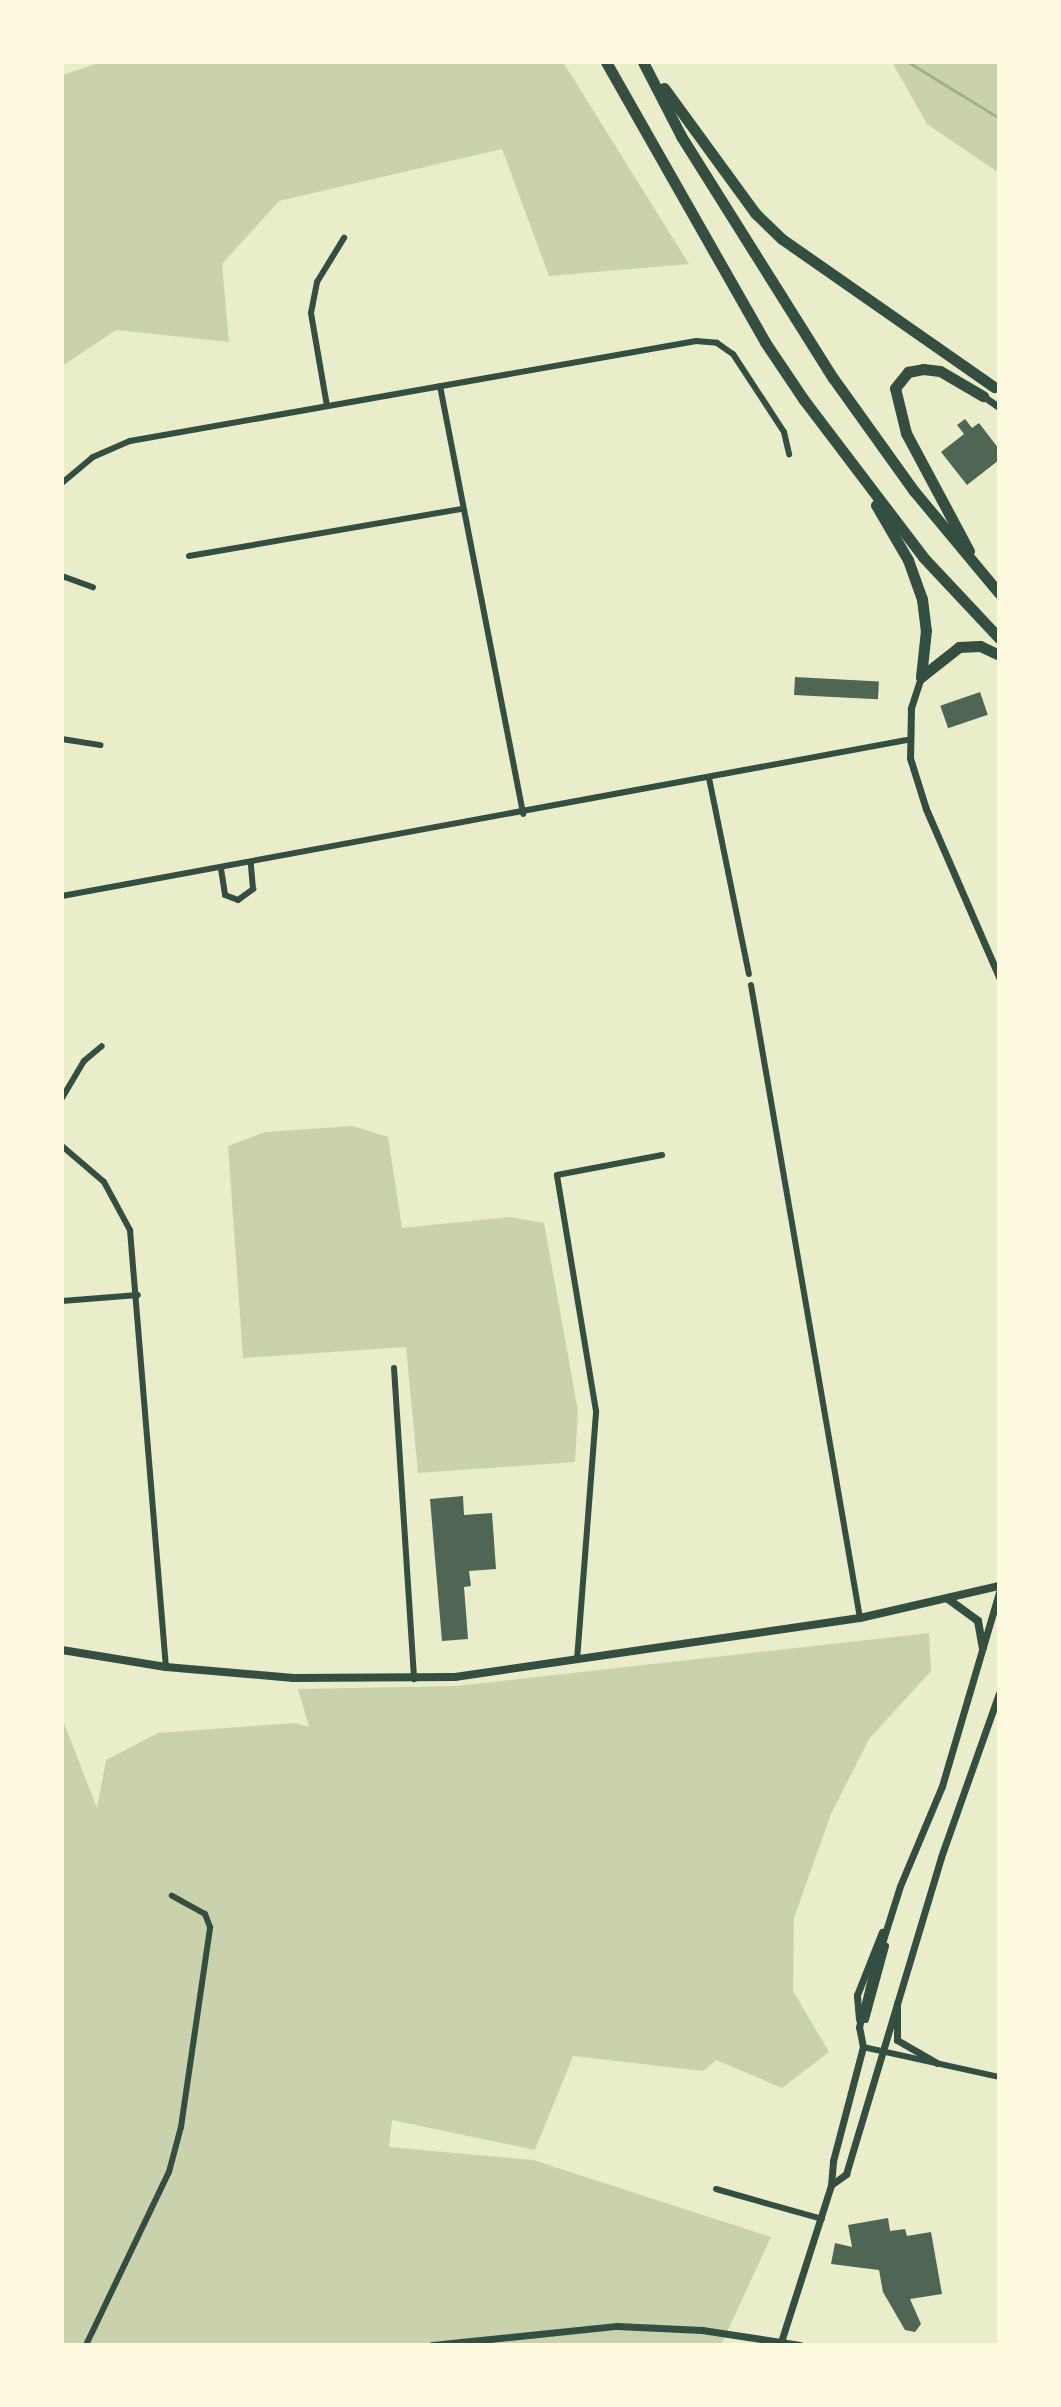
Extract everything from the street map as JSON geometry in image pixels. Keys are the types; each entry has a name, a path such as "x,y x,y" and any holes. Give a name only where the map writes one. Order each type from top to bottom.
{"highway":[{"path":"606,62 765,342 923,557 999,638"},
{"path":"644,62 755,213 782,239 996,389"},
{"path":"644,62 681,136 770,282 865,425 999,593"},
{"path":"978,569 906,433 895,388 908,372 923,369 940,371 983,396"},
{"path":"844,452 908,560 922,599 926,630 921,677"},
{"path":"921,677 959,647 980,646 999,655"}],"main road":[{"path":"62,1650 166,1667 294,1678 414,1679 577,1662 860,1618 999,1586"},
{"path":"947,1599 978,1621 983,1648"}],"street":[{"path":"327,406 311,313 317,282 344,238"},
{"path":"62,483 93,457 130,441 658,347 708,341 726,348 780,426 789,454"},
{"path":"440,386 523,814"},
{"path":"983,396 999,407"},
{"path":"189,556 462,509"},
{"path":"62,576 93,587"},
{"path":"921,677 907,740 926,809 999,977"},
{"path":"62,739 101,745"},
{"path":"62,896 523,814 907,740"},
{"path":"709,778 749,974"},
{"path":"221,869 225,895 245,899 253,889 251,864"},
{"path":"751,985 860,1618"},
{"path":"62,1098 84,1061 102,1046"},
{"path":"62,1146 94,1172 124,1211 138,1295 166,1667"},
{"path":"577,1662 596,1420 584,1329 557,1175 662,1155"},
{"path":"62,1301 138,1295"},
{"path":"394,1368 414,1679"},
{"path":"780,2343 831,2185 833,2161 863,2047 859,2027 889,1920 942,1786 999,1592"},
{"path":"831,2185 846,2174 879,2051 999,1693"},
{"path":"86,2345 169,2172 181,2127 210,1927 205,1914 172,1896"},
{"path":"896,2000 897,2040 937,2063"},
{"path":"863,2047 999,2077"},
{"path":"716,2189 822,2219"},
{"path":"432,2345 617,2326 800,2345"}],"green space":[{"path":"102,62 563,62 689,264 549,276 502,149 279,201 222,264 229,342 116,330 62,366 62,75"},
{"path":"892,62 999,62 999,173 927,124"},
{"path":"353,1126 388,1137 402,1228 510,1217 544,1223 578,1411 575,1462 418,1473 406,1347 243,1358 228,1146 265,1132"},
{"path":"929,1633 931,1671 869,1739 831,1814 794,1918 793,1991 829,2052 782,2088 716,2060 703,2071 573,2056 535,2150 392,2120 389,2147 533,2160 771,2237 721,2345 62,2345 62,1718 97,1808 106,1760 158,1733 295,1723 309,1727 298,1689 456,1686"}],"building":[{"path":"965,419 972,428 979,423 999,449 999,460 967,485 941,452 964,434 957,425"},
{"path":"795,677 879,681 878,699 794,695"},
{"path":"980,692 988,715 948,728 940,706"},
{"path":"463,1496 464,1515 492,1513 496,1569 469,1571 471,1586 464,1587 468,1639 442,1641 430,1499"},
{"path":"888,2218 890,2231 905,2229 907,2236 931,2232 942,2294 910,2299 921,2324 915,2332 905,2330 883,2292 879,2270 831,2264 835,2243 852,2247 848,2225"}],"waterway":[{"path":"908,62 999,118"}]}
